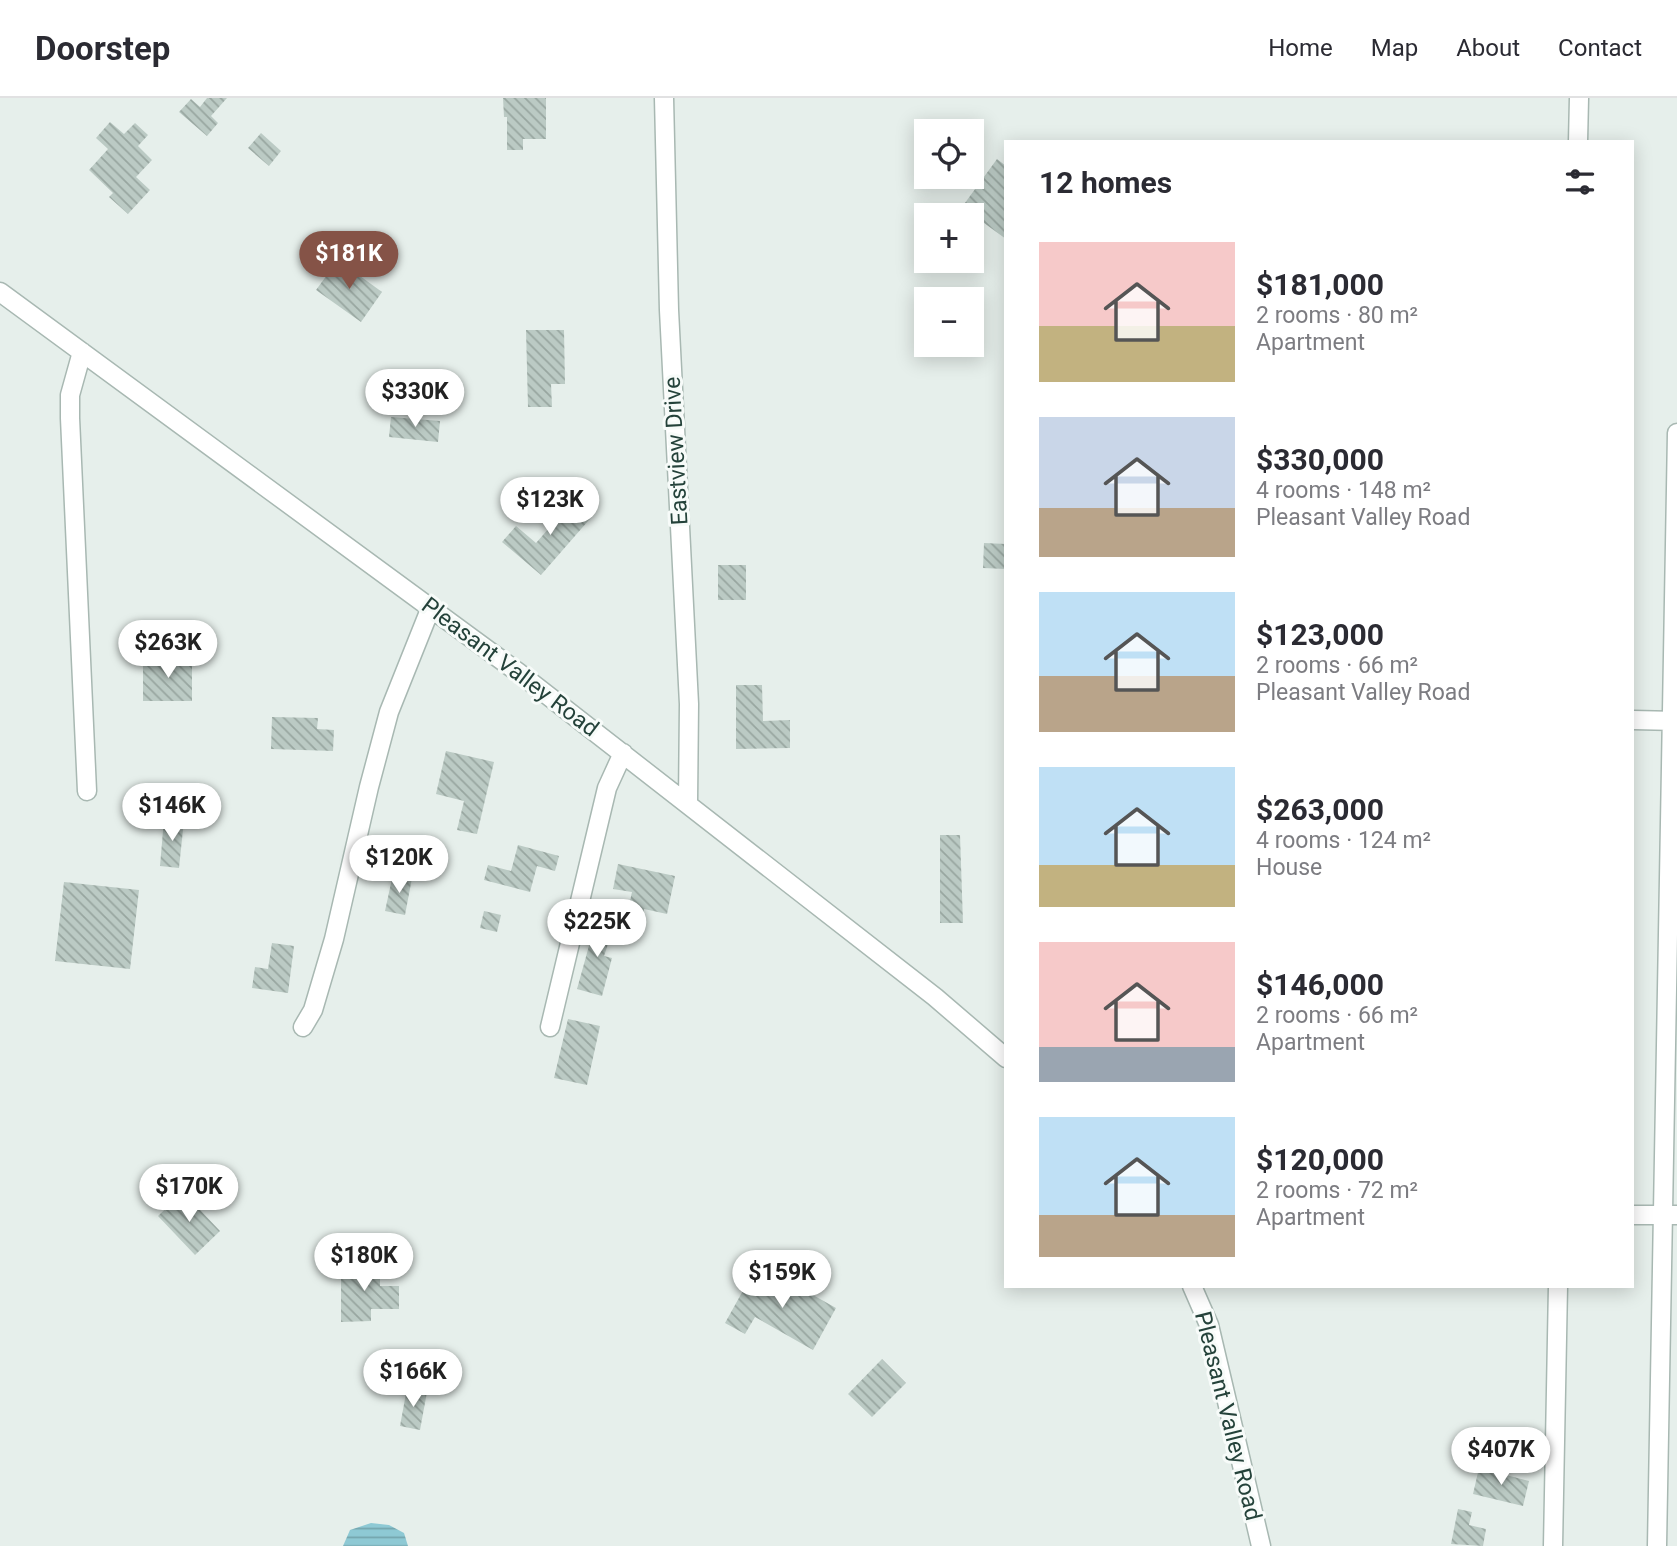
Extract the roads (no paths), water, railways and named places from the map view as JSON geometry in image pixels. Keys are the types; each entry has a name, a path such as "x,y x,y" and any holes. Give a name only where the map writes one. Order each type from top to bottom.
{"street":[{"name":"Eastview Drive","path":"664,98 669,323 689,704 688,803"},
{"path":"1578,140 1579,98"},
{"name":"Pleasant Valley Road","path":"0,292 431,607 624,753 963,1019 1004,1056"},
{"path":"82,352 70,395 70,418 87,791"},
{"path":"1657,1546 1668,1400 1677,433"},
{"path":"303,1027 313,1010 334,939 388,712 431,607"},
{"path":"1634,720 1674,721"},
{"path":"550,1027 607,788 624,753"},
{"path":"1634,1214 1670,1215"},
{"name":"Pleasant Valley Road","path":"1193,1288 1209,1325 1261,1546"},
{"path":"1553,1546 1558,1288"}],"water":[{"path":"371,1523 389,1525 404,1533 408,1546 343,1546 350,1530"}]}
